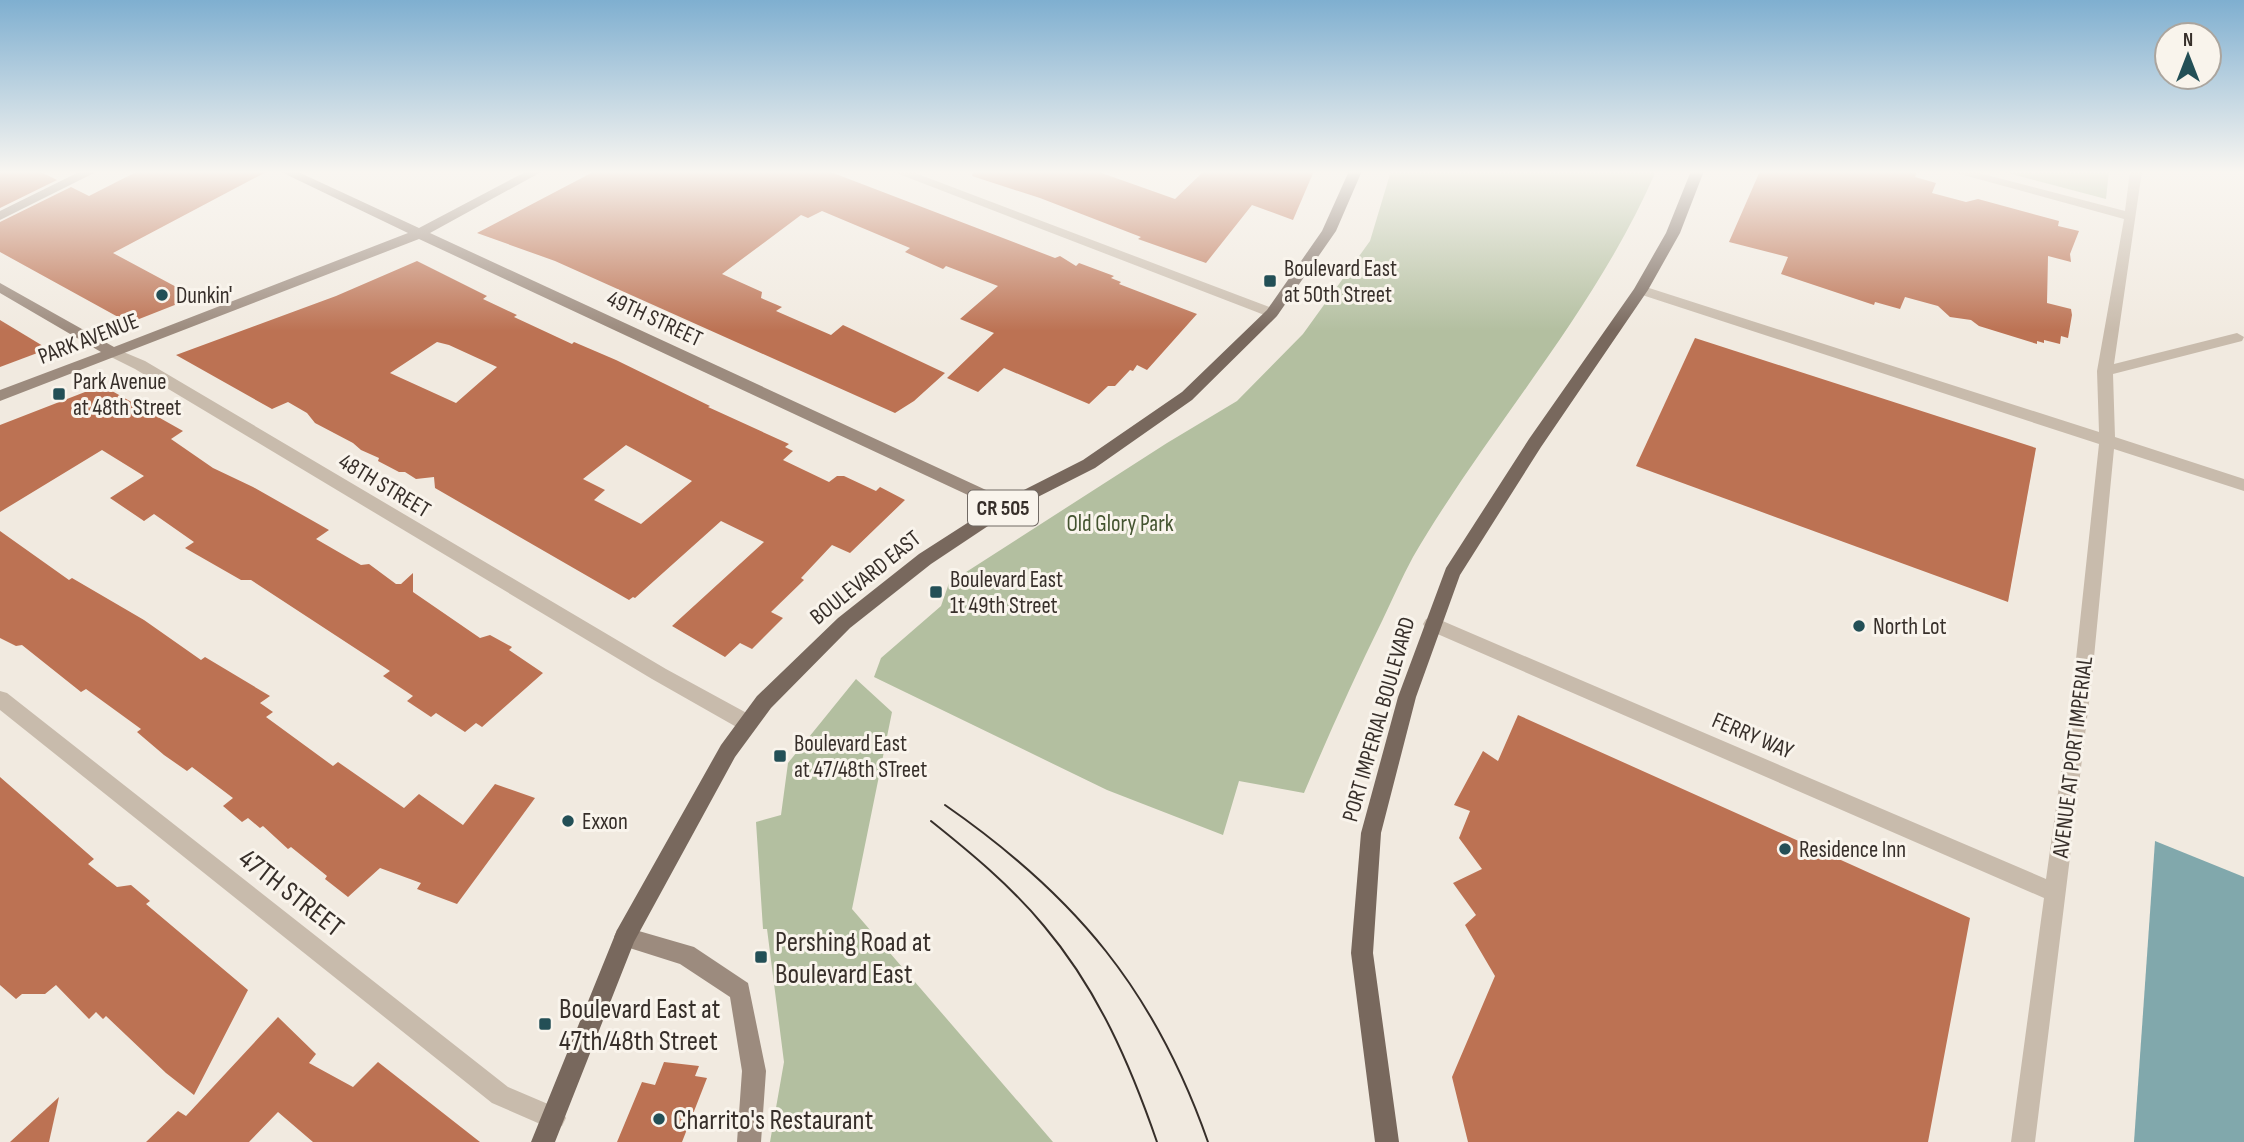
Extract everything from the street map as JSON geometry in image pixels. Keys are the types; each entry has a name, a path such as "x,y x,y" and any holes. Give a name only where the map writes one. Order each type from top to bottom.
{"main road":[{"name":"BOULEVARD EAST","path":"543,1142 625,937 728,751 764,702 844,623 925,559 1006,506 1089,464 1187,396 1272,313 1332,224"},
{"name":"PORT IMPERIAL BOULEVARD","path":"1387,1142 1362,953 1365,887 1375,821 1407,697 1452,573 1535,443 1641,290 1677,224"}],"street":[{"name":"49TH STREET","path":"398,224 1006,506"},
{"name":"PARK AVENUE","path":"0,396 418,234 436,224"},
{"path":"1038,224 1272,313"},
{"name":"AVENUE AT PORT IMPERIAL","path":"2023,1142 2083,678 2107,440 2105,371 2130,224"},
{"name":"48TH STREET","path":"0,287 114,353 140,365 623,653 747,723"},
{"path":"1641,290 2244,485"},
{"path":"2105,371 2237,338"},
{"name":"FERRY WAY","path":"1432,624 2055,893"},
{"name":"47TH STREET","path":"0,699 500,1095 554,1118"},
{"path":"625,937 686,955 740,991 754,1071 749,1142"}],"green space":[{"name":"Old Glory Park","path":"1375,224 1630,224 1573,320 1443,508 1413,557 1352,684 1304,793 1239,781 1223,835 1107,790 874,677 881,658 941,606 949,583 1237,401 1303,334 1370,241"},
{"path":"856,679 892,712 852,909 1053,1142 770,1142 784,1062 767,929 763,929 756,822 781,815 788,763"}],"water":[{"path":"2155,841 2244,877 2244,1142 2134,1142"}],"building":[{"path":"0,224 167,224 113,253 195,297 129,323 0,252"},
{"path":"494,224 789,224 722,274 762,292 761,298 782,307 776,311 831,335 843,325 945,373 914,401 895,413 555,261 477,233"},
{"path":"854,224 967,224 1055,258 1060,256 1076,266 1079,263 1114,276 1111,278 1121,282 1119,284 1197,314 1147,370 1137,365 1115,386 1108,386 1089,404 1004,368 978,392 947,378 994,333 960,319 998,286 946,266 943,269 905,252 910,248"},
{"path":"1108,224 1237,224 1206,263 1138,239 1141,237"},
{"path":"1737,224 2058,224 2079,231 2070,254 2071,262 2048,256 2047,303 2071,309 2068,338 2061,336 2060,344 2044,340 2044,343 2037,341 2037,344 1979,326 1971,320 1950,317 1938,306 1905,297 1900,309 1875,302 1874,305 1781,274 1788,257 1729,242"},
{"path":"417,261 487,296 483,299 517,315 514,317 572,344 574,342 616,360 789,444 785,447 793,451 783,460 829,482 837,476 844,476 876,491 880,487 905,500 850,553 832,545 801,578 804,580 771,612 783,618 752,649 740,643 725,657 672,626 764,542 721,521 635,598 629,600 435,488 434,477 416,479 405,472 399,472 315,423 307,413 288,402 272,409 176,355 336,296","holes":["437,342 449,345 497,367 456,403 390,373","626,445 692,481 641,524 594,500 605,490 583,479"]},
{"path":"0,320 48,349 0,367"},
{"path":"1695,338 2036,448 2008,602 1636,466"},
{"path":"112,391 183,431 171,439 213,468 329,530 316,539 361,565 369,564 396,584 401,584 413,573 413,592 480,638 490,635 512,647 509,650 543,673 482,727 476,723 465,732 436,713 431,717 407,701 413,696 383,676 390,671 251,580 241,580 185,548 194,542 154,514 144,521 110,498 144,476 102,450 0,512 0,425 85,392"},
{"path":"0,531 69,580 72,578 144,620 201,660 205,657 270,696 260,703 273,712 266,717 333,766 338,762 404,808 419,794 463,825 495,784 535,798 457,904 417,889 421,883 380,868 348,897 325,879 327,876 291,847 288,849 263,826 260,828 248,818 242,822 223,806 233,798 192,767 187,771 164,755 137,732 141,729 86,689 81,692 22,645 16,646 0,638"},
{"path":"1518,715 1970,918 1928,1142 1468,1142 1452,1077 1495,976 1465,925 1476,915 1453,883 1482,869 1459,838 1470,811 1454,805 1483,751 1498,761"},
{"path":"0,777 94,859 88,864 117,887 131,885 150,901 146,904 248,990 194,1095 166,1073 106,1016 103,1019 96,1012 89,1019 56,985 45,994 22,994 16,999 0,985"},
{"path":"278,1017 316,1054 309,1063 353,1087 378,1062 480,1142 313,1142 278,1112 249,1142 146,1142 178,1111 186,1116"},
{"name":"Charrito's Restaurant","path":"664,1062 699,1066 695,1076 707,1078 682,1142 617,1142 642,1082 655,1085"},
{"path":"59,1097 49,1142 10,1142"}],"tram line":[{"path":"945,805 992,839 1034,875 1072,912 1106,951 1163,1038 1187,1088 1208,1142"},
{"path":"931,821 1004,884 1031,911 1063,950 1111,1029 1136,1084 1157,1142"}],"place":[{"name":"Boulevard East at 50th Street","path":"1270,281"},
{"name":"Dunkin'","path":"162,295"},
{"name":"Park Avenue at 48th Street","path":"59,394"},
{"name":"Boulevard East 1t 49th Street","path":"936,592"},
{"name":"North Lot","path":"1859,626"},
{"name":"Boulevard East at 47/48th STreet","path":"780,756"},
{"name":"Exxon","path":"568,821"},
{"name":"Residence Inn","path":"1785,849"},
{"name":"Pershing Road at Boulevard East","path":"761,957"},
{"name":"Boulevard East at 47th/48th Street","path":"545,1024"},
{"name":"Charrito's Restaurant","path":"659,1119"}]}
